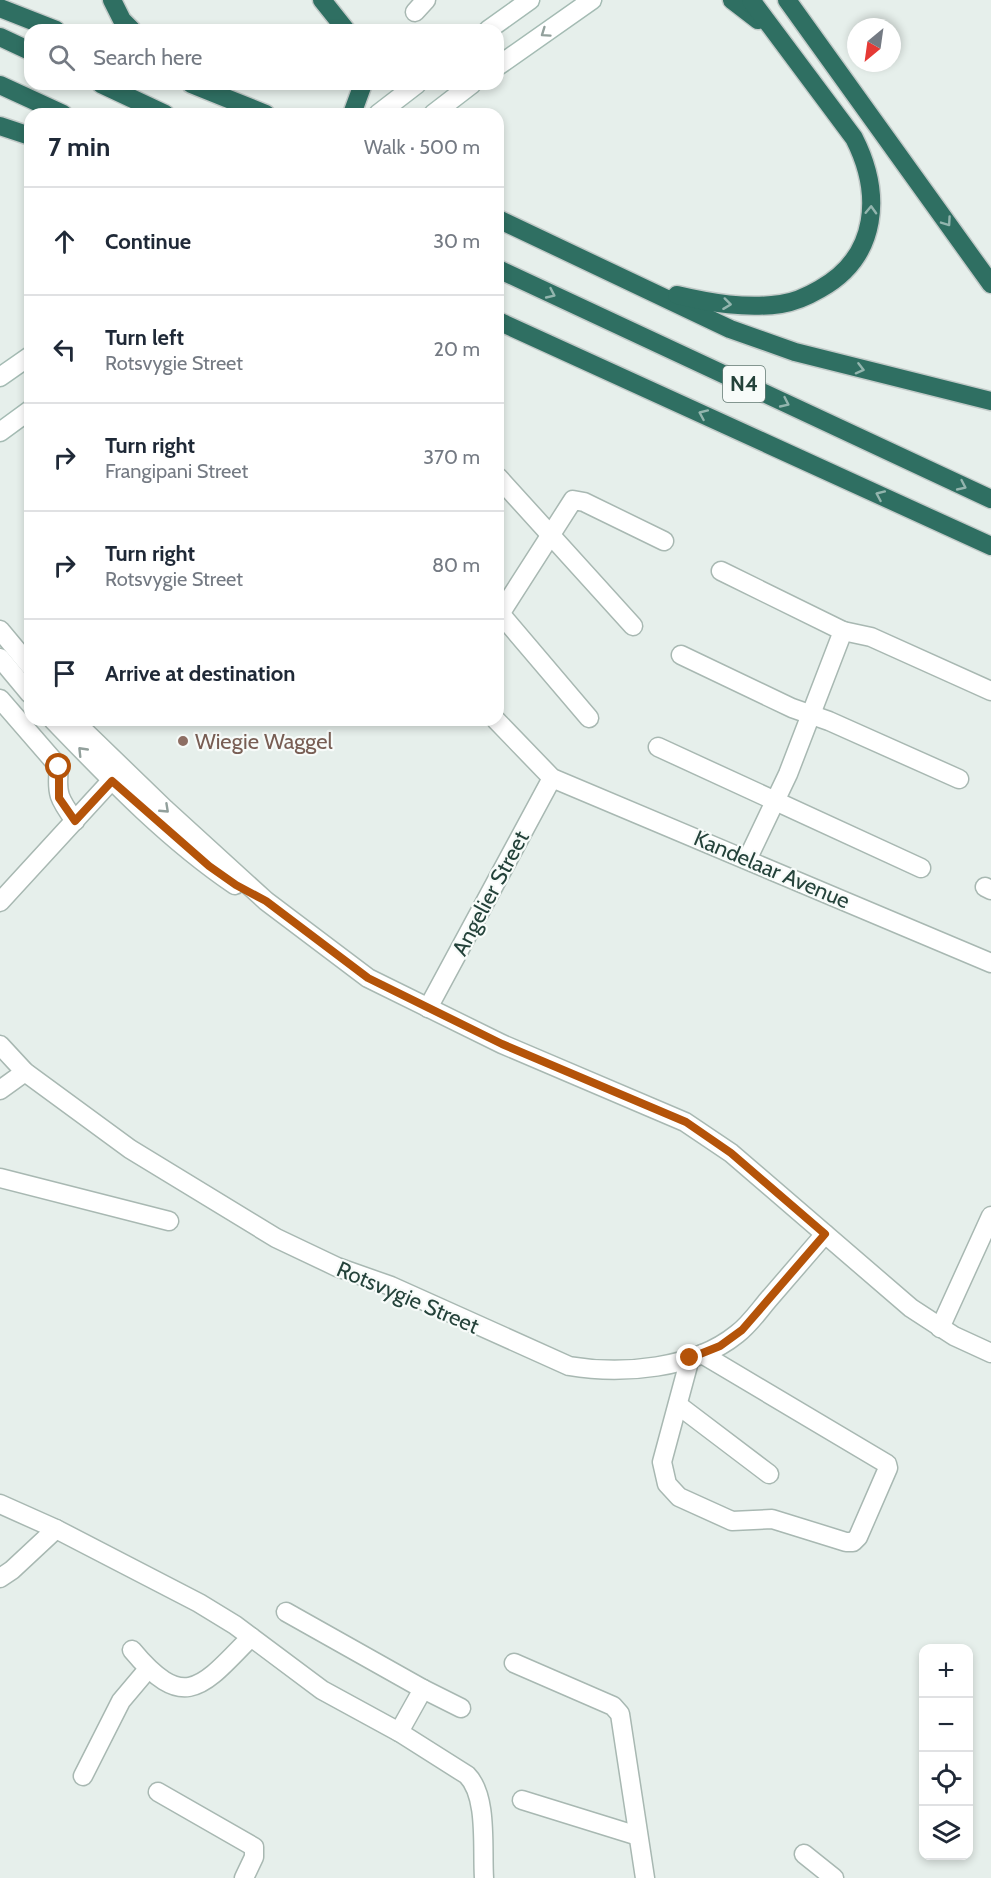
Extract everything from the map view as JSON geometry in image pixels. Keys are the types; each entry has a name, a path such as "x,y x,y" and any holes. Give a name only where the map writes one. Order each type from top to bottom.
{"highway":[{"path":"112,0 126,24"},
{"path":"321,0 341,24"},
{"path":"732,0 781,37"},
{"path":"649,289 729,305 783,304 810,294 836,278 863,242 870,225 871,185 866,162 854,138 781,37 751,0"},
{"path":"787,0 991,284"},
{"path":"801,0 864,105"},
{"path":"0,8 41,24"},
{"path":"0,37 24,48"},
{"path":"0,85 50,108"},
{"path":"114,90 152,108"},
{"path":"206,90 251,108"},
{"path":"233,90 267,108"},
{"path":"354,108 361,90"},
{"path":"0,126 24,134"},
{"path":"504,222 730,329 777,346 991,401"},
{"name":"N4","path":"504,272 991,500"},
{"name":"N4","path":"504,324 991,546"}],"street":[{"path":"496,24 530,0"},
{"path":"504,62 592,0"},
{"path":"386,108 409,90"},
{"path":"441,108 464,90"},
{"path":"0,377 24,360"},
{"path":"0,432 24,414"},
{"path":"504,484 633,626"},
{"path":"504,605 551,538 567,507 576,500 664,541"},
{"path":"721,571 843,632 871,637 991,691"},
{"path":"504,618 589,718"},
{"path":"0,630 24,659"},
{"path":"748,858 811,715 843,632"},
{"path":"681,655 811,715 959,779"},
{"path":"0,658 24,687"},
{"path":"0,699 59,767 59,798 75,821"},
{"path":"60,726 117,775 209,866 236,885 266,901 368,978 502,1044 686,1122 731,1153 911,1308 940,1328 991,1353"},
{"path":"78,726 117,775"},
{"path":"502,726 552,778"},
{"path":"658,747 921,868"},
{"path":"0,902 117,775"},
{"name":"Kandelaar Avenue","path":"552,778 748,858 991,963"},
{"name":"Angelier Street","path":"428,1008 552,778"},
{"name":"Rotsvygie Street","path":"0,1045 25,1072 129,1149 276,1238 337,1267 390,1286 569,1366 586,1369 631,1368 696,1356 720,1346 742,1330 825,1234"},
{"path":"0,1090 25,1072"},
{"path":"0,1178 169,1221"},
{"path":"940,1328 991,1216"},
{"path":"696,1356 887,1464 888,1468 858,1538 853,1542 846,1542 772,1519 732,1521 679,1497 667,1485 663,1462 678,1405 696,1356"},
{"path":"678,1405 769,1474"},
{"path":"0,1504 56,1529 199,1603 251,1637 322,1690 399,1732 446,1761 474,1783 481,1807 484,1878"},
{"path":"0,1578 12,1570 56,1529"},
{"path":"286,1612 461,1708"},
{"path":"132,1650 147,1669 172,1686 192,1689 221,1668 251,1637"},
{"path":"514,1663 618,1710 624,1733 645,1878"},
{"path":"83,1776 121,1701 147,1669"},
{"path":"399,1732 423,1689"},
{"path":"158,1792 254,1847 254,1857 244,1878"},
{"path":"522,1800 638,1836"},
{"path":"804,1854 834,1878"}],"place":[{"name":"Wiegie Waggel","path":"183,741"}],"route":[{"path":"59,767 57,788 59,798 75,821 112,781 209,866 249,893 266,901 368,978 462,1026 686,1122 714,1139 825,1234 742,1330 720,1346 690,1358"}]}
